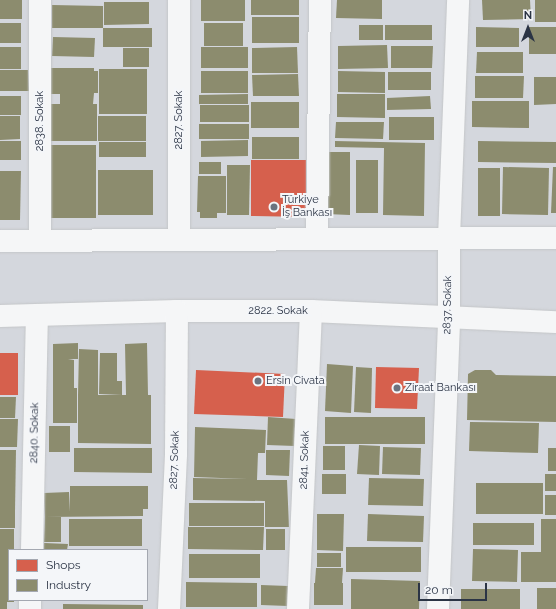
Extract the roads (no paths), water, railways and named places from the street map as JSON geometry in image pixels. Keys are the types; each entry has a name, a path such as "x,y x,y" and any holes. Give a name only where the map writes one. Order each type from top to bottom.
{"street":[{"name":"2838. Sokak","path":"40,0 40,241"},
{"name":"2827. Sokak","path":"178,240 179,0"},
{"path":"317,238 320,0"},
{"name":"2837. Sokak","path":"438,609 449,318 448,238 458,0"},
{"path":"0,241 317,238 556,238"},
{"name":"2827. Sokak","path":"169,609 176,454 177,311"},
{"name":"2822. Sokak","path":"0,316 177,311 311,311 556,322"},
{"name":"2841. Sokak","path":"298,609 311,311"},
{"name":"2840. Sokak","path":"32,549 37,316"}],"place":[{"name":"Türkiye İş Bankası","path":"274,207"},
{"name":"Ersin Civata","path":"258,381"},
{"name":"Ziraat Bankası","path":"397,388"}]}
